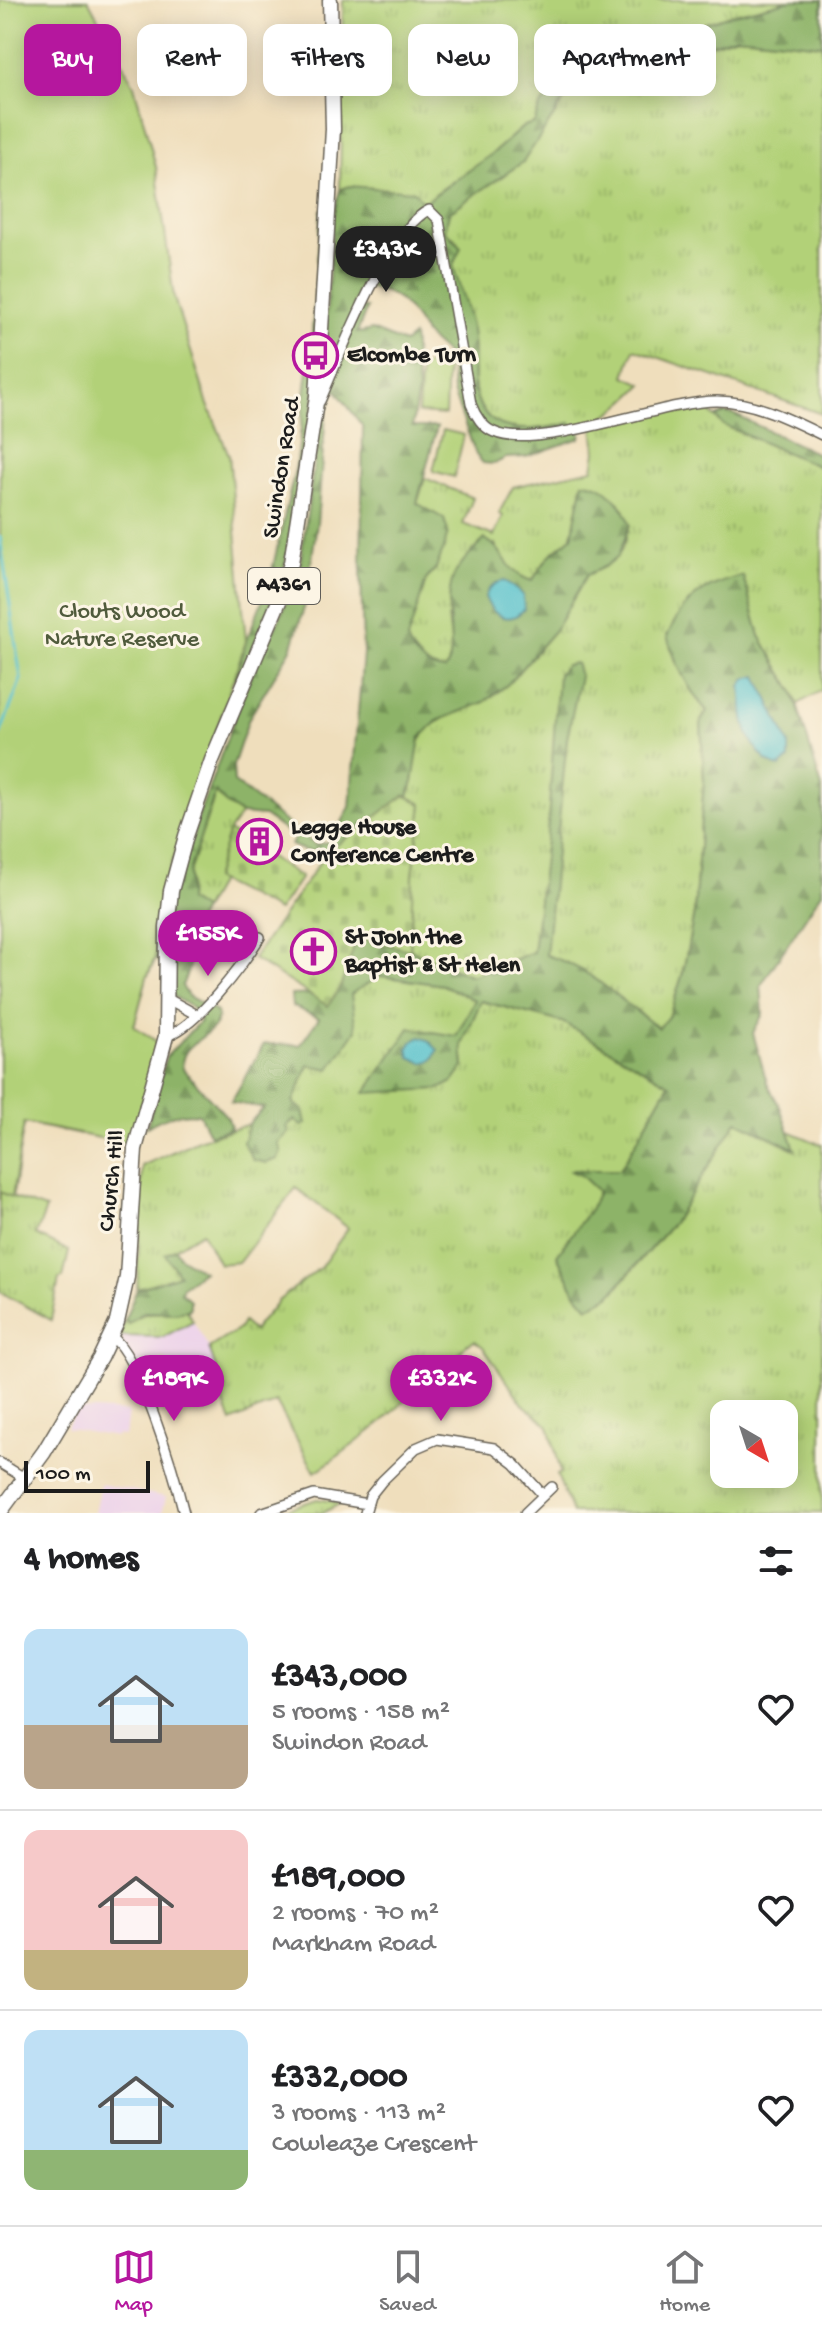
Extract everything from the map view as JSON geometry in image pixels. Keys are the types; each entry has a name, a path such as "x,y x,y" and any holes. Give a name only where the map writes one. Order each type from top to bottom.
{"main road":[{"name":"Swindon Road","path":"166,1036 168,911 178,863 217,747 286,579 315,412 333,129 330,0"},
{"name":"Church Hill","path":"115,1338 126,1285 137,1134 166,1036"},
{"name":"A4361","path":"0,1512 26,1479 115,1338"}],"street":[{"path":"315,412 373,283 420,215 429,210 439,220 471,404 478,418 492,432 520,436 545,434 715,401 744,404 783,416 822,435"},
{"path":"320,357 337,361"},
{"path":"166,1036 177,1033 197,1015 260,937"},
{"path":"168,999 197,1015"},
{"path":"115,1338 162,1438 184,1513"},
{"path":"261,1513 314,1495 366,1509 375,1488 401,1462 416,1448 437,1439 494,1448 515,1464 543,1495"},
{"path":"0,1463 26,1479"},
{"path":"525,1513 552,1487"}],"shaded area":[{"path":"193,1321 209,1348 216,1369 180,1383 178,1375 165,1359 136,1369 121,1336 163,1337"},
{"path":"77,1409 128,1412 125,1436 66,1428"},
{"path":"100,1484 166,1497 162,1513 94,1513"}],"green space":[{"name":"Clouts Wood Nature Reserve","path":"0,0 88,0 101,24 24,24 24,96 121,96 121,61 134,85 156,167 174,298 208,405 229,455 246,641 166,881 155,957 134,1026 160,1044 130,1144 24,1123 12,1197 0,1192"},
{"path":"343,0 791,0 704,24 534,24 534,96 552,96 534,123 524,126 492,154 422,203 349,186 340,190 341,96 392,96 392,24 343,24"},
{"path":"791,0 822,0 822,45 737,36 716,42 716,24 703,24"},
{"path":"737,36 822,45 822,414 634,349 625,376 643,384 621,405 597,421 577,428 571,423 523,429 496,422 485,413 474,382 472,332 453,267 459,242 445,231 449,212 504,175 566,98 716,96 716,42"},
{"path":"548,96 568,96 523,162 449,212 445,231 461,247 453,265 470,323 477,400 485,413 495,422 523,429 571,423 581,431 580,438 526,457 506,458 494,464 483,463 476,455 453,392 450,358 428,338 402,303 388,293 365,284 358,291 353,307 367,308 357,333 372,330 404,343 413,336 418,390 412,427 437,427 417,503 444,519 448,532 436,568 426,580 407,640 410,646 427,665 445,670 451,652 450,590 459,567 485,539 516,573 532,581 549,556 572,537 583,482 599,486 613,496 624,510 630,525 618,556 587,575 555,630 508,684 484,702 437,721 420,738 413,782 388,852 384,930 419,954 471,976 533,952 548,823 558,674 566,665 576,663 580,676 567,739 546,955 594,978 659,1028 670,1014 683,973 694,913 704,781 701,721 707,711 683,675 667,636 688,603 716,584 743,576 760,636 793,691 822,788 822,892 761,985 763,1014 753,1033 767,1083 780,1107 795,1149 737,1121 673,1223 609,1296 588,1307 576,1293 557,1255 591,1208 598,1191 582,1176 569,1170 620,1170 669,1084 562,1022 481,1001 462,1044 464,1067 453,1082 440,1089 365,1093 410,1028 456,1036 475,1000 443,985 380,976 351,994 356,1030 330,1069 309,1065 293,1102 303,1110 306,1124 302,1126 294,1120 287,1126 289,1132 278,1143 281,1151 278,1159 266,1163 253,1160 243,1142 250,1122 264,1108 231,1102 264,1044 300,1045 319,1018 292,1006 291,995 321,994 364,824 326,853 303,850 291,845 295,838 264,816 241,814 227,805 216,792 212,801 189,872 188,901 203,910 192,931 189,968 182,986 188,996 217,1012 217,1020 214,1027 186,1051 183,1069 228,1118 231,1128 210,1135 199,1114 192,1113 159,1120 147,1127 166,1057 200,1021 192,1008 172,995 162,965 156,958 147,977 134,1026 159,877 177,886 202,806 247,685 280,618 300,565 321,390 334,358 324,351 333,216 340,190 349,186 414,191 423,203 492,154 524,126 534,123","holes":["335,389 363,427 363,653 350,807 332,841 315,845 234,782 233,766 249,718 291,649 305,605 317,523 326,413"]},
{"path":"321,210 325,212 314,401 286,561 275,596 239,680 235,678 246,641 269,584 297,461 311,345"},
{"path":"421,365 447,366 445,415 418,413"},
{"path":"689,404 708,410 723,425 822,468 822,690 798,704 760,636 742,576 675,660 693,694 707,711 701,721 704,781 694,913 683,973 670,1014 658,1029 636,1010 533,952 472,976 410,950 413,875 422,804 408,796 417,748 424,732 447,716 484,702 508,684 555,630 587,575 618,556 626,540 625,510 601,488 583,482 572,537 549,556 532,581 510,567 495,544 448,618 453,654 446,670 422,661 406,641 426,580 436,568 443,519 417,504 425,478 473,498 463,524 494,536 503,516 499,513 513,487 593,469 596,452 593,426"},
{"path":"724,413 733,414 822,456 822,468 723,425 716,417"},
{"path":"443,430 464,435 454,477 433,471"},
{"path":"216,792 227,805 241,814 229,831 214,879 219,882 203,910 188,901 189,872"},
{"path":"405,795 422,804 413,875 410,950 357,938 341,985 328,1006 253,959 326,853"},
{"path":"0,826 80,1135 25,1123 12,1197 46,1209 36,1235 69,1251 63,1278 59,1279 51,1320 0,1292"},
{"path":"229,831 301,877 278,911 214,879"},
{"path":"380,976 443,985 476,1000 456,1036 464,1067 462,1044 480,1001 562,1022 669,1084 620,1170 570,1170 598,1191 591,1208 557,1255 576,1293 588,1307 610,1296 673,1223 737,1120 794,1149 789,1131 822,1145 822,1513 572,1513 557,1475 561,1473 549,1426 523,1404 483,1347 475,1341 467,1344 450,1365 414,1387 409,1396 370,1432 315,1472 276,1402 231,1422 212,1372 216,1369 209,1348 239,1329 243,1322 253,1331 278,1301 321,1267 348,1228 296,1188 239,1262 219,1264 202,1232 166,1254 179,1275 137,1289 142,1166 198,1140 288,1112 309,1064 351,994"},
{"path":"175,1249 180,1257 203,1271 183,1286 181,1292 190,1300 190,1309 177,1313 144,1312 128,1324 125,1319 137,1289 179,1275 165,1254"},
{"path":"187,1310 193,1321 163,1337 120,1336 125,1319 128,1324 149,1313"},
{"path":"317,1499 342,1503 322,1513 275,1513"}],"water":[{"path":"505,581 523,595 524,609 507,618 496,614 485,597 492,586"},
{"path":"757,676 789,744 789,759 780,767 760,754 745,726 741,686 746,679"},
{"path":"420,1037 438,1050 433,1060 423,1063 410,1057 408,1049"}],"waterway":[{"path":"0,537 21,679 0,735"}],"place":[{"name":"Elcombe Turn","path":"316,356"},
{"name":"Legge House Conference Centre","path":"260,842"},
{"name":"St John the Baptist & St Helen","path":"314,952"}]}
